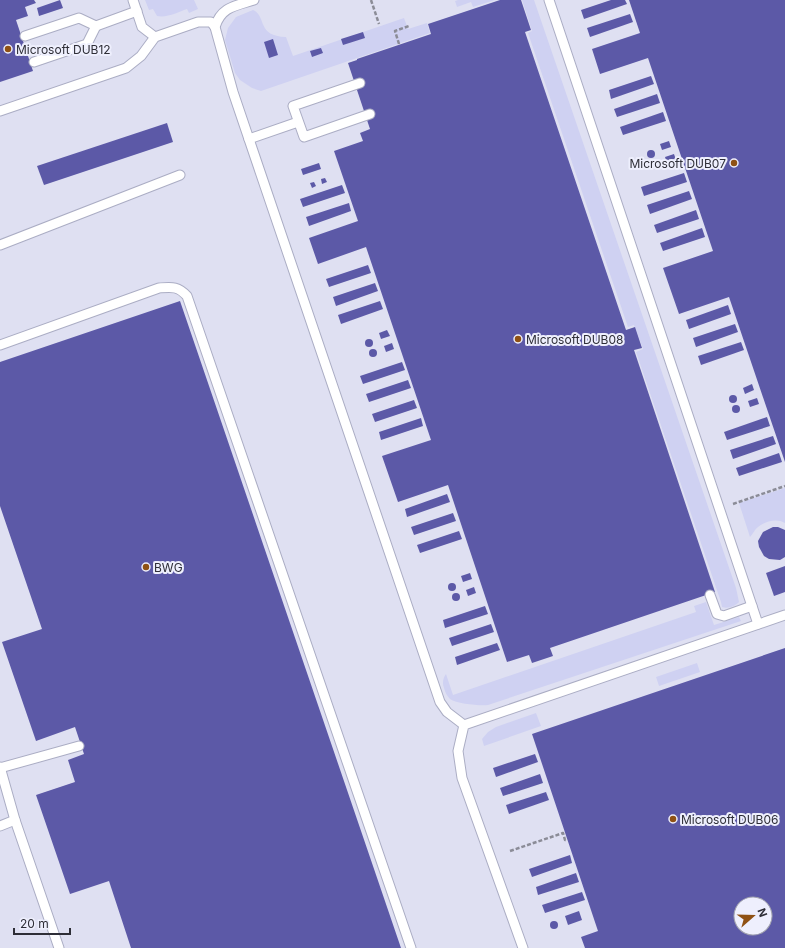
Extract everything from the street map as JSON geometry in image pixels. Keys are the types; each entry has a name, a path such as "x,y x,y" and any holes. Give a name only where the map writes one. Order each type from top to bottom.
{"lane":[{"path":"133,0 142,27 155,37"},
{"path":"215,27 222,13 228,9 254,0"},
{"path":"549,0 758,624"},
{"path":"25,36 79,18 96,26 137,12"},
{"path":"0,111 126,68 141,56 155,37 198,22 211,22 215,27 233,92 440,702 447,712 464,725"},
{"path":"34,62 87,44 96,26"},
{"path":"360,83 293,106 298,122 304,137 370,114"},
{"path":"249,139 298,122"},
{"path":"0,245 180,174"},
{"path":"0,345 158,288 174,287 181,289 187,296 411,948"},
{"path":"710,594 717,614 720,616 752,606"},
{"path":"464,725 785,615"},
{"path":"464,725 458,751 462,778 523,948"},
{"path":"59,948 14,820 0,767 79,746"},
{"path":"0,818 14,820"},
{"path":"0,826 14,820"}],"path":[{"path":"371,0 379,24"},
{"path":"399,44 395,31 410,26"},
{"path":"720,508 785,486"},
{"path":"510,851 563,833 565,840 567,840"}],"shaded area":[{"path":"0,0 785,0 785,948 0,948"},
{"path":"145,0 194,0 198,9 189,13 187,9 169,15 157,16 153,9 149,10"},
{"path":"495,0 473,7 471,2 457,7 455,1"},
{"path":"522,0 534,0 736,588 739,602 731,607 722,607 636,352 643,349 634,325 628,327 528,33 532,31"},
{"path":"253,10 260,17 266,30 277,36 286,37 293,56 404,18 408,29 427,23 430,33 261,91 252,88 240,80 235,73 225,40 228,28 236,17"},
{"path":"785,488 785,523 775,520 764,523 757,528 750,537 739,503"},
{"path":"706,602 714,625 739,617 741,621 488,705 453,701 446,694 444,689 443,681 446,674 453,695 696,612 694,606"},
{"path":"697,663 700,672 659,686 656,677"},
{"path":"536,713 541,726 484,746 482,739 488,732 496,727"}],"building":[{"name":"Microsoft DUB12","path":"0,0 34,0 36,3 25,7 28,16 16,20 33,71 0,82"},
{"path":"60,0 63,8 39,16 37,8"},
{"name":"Microsoft DUB08","path":"500,0 521,0 531,30 525,32 626,330 635,327 642,348 634,350 715,592 550,648 553,656 532,663 529,655 507,662 448,485 398,502 382,456 431,440 366,247 318,264 309,238 358,221 334,151 363,141 360,133 370,129 348,63 431,34 428,24"},
{"path":"611,0 625,0 627,4 584,19 581,10"},
{"name":"Microsoft DUB07","path":"629,0 785,0 785,462 729,297 679,314 663,268 713,251 648,58 600,74 592,49 640,33"},
{"path":"630,14 633,22 590,37 587,28"},
{"path":"363,32 365,38 343,45 341,39"},
{"path":"273,39 278,55 269,58 264,42"},
{"path":"321,48 323,53 312,57 310,51"},
{"path":"651,76 654,84 611,99 609,90"},
{"path":"657,94 660,103 617,117 614,109"},
{"path":"663,112 666,121 623,135 620,127"},
{"path":"167,123 173,142 44,185 37,166"},
{"path":"669,141 671,147 662,150 660,144"},
{"path":"649,150 653,150 655,154 653,158 649,158 647,156 647,152"},
{"path":"674,154 676,160 667,163 665,157"},
{"path":"651,160 655,160 657,164 655,168 651,168 649,166 649,162"},
{"path":"319,163 321,169 303,175 301,169"},
{"path":"684,173 687,182 644,196 641,187"},
{"path":"325,178 327,182 322,184 321,179"},
{"path":"314,182 316,186 312,188 310,183"},
{"path":"342,185 345,193 303,207 300,199"},
{"path":"689,191 692,199 650,214 647,205"},
{"path":"349,203 351,211 309,226 306,217"},
{"path":"696,210 699,219 657,233 654,225"},
{"path":"702,228 705,237 663,251 660,243"},
{"path":"368,265 371,273 329,287 326,279"},
{"path":"375,283 378,291 336,306 333,297"},
{"name":"BWG","path":"180,301 401,948 131,948 109,881 70,894 36,795 75,782 68,760 84,754 75,727 36,741 2,642 42,629 0,506 0,362"},
{"path":"380,301 383,309 341,324 338,315"},
{"path":"728,305 731,314 689,329 686,320"},
{"path":"735,324 738,332 696,347 693,338"},
{"path":"387,330 390,336 381,339 379,333"},
{"path":"367,339 371,339 373,343 371,347 367,347 365,345 365,341"},
{"path":"741,342 744,350 701,365 698,356"},
{"path":"392,343 394,349 386,352 384,346"},
{"path":"371,349 375,349 377,353 375,357 371,357 369,355 369,351"},
{"path":"402,362 405,370 363,384 360,376"},
{"path":"408,380 411,388 369,402 366,394"},
{"path":"752,384 754,390 745,394 743,388"},
{"path":"731,395 735,395 737,399 735,403 731,403 729,401 729,397"},
{"path":"757,398 759,404 750,407 748,401"},
{"path":"414,400 417,408 375,422 372,414"},
{"path":"734,405 738,405 740,409 738,413 734,413 732,411 732,407"},
{"path":"767,417 770,426 727,440 724,432"},
{"path":"421,418 423,426 381,440 379,432"},
{"path":"773,436 776,444 733,459 730,450"},
{"path":"779,453 782,462 739,476 736,468"},
{"path":"447,494 450,502 407,517 405,509"},
{"path":"453,513 456,521 414,535 411,527"},
{"path":"773,527 778,527 785,530 785,557 780,560 769,559 764,556 759,547 758,541 763,532"},
{"path":"459,531 462,539 420,553 417,545"},
{"path":"785,566 785,592 774,596 766,573"},
{"path":"470,573 472,579 463,582 461,576"},
{"path":"450,583 454,583 456,587 454,591 450,591 448,589 448,585"},
{"path":"474,587 476,593 468,596 466,590"},
{"path":"454,593 458,593 460,597 458,601 454,601 452,599 452,595"},
{"path":"485,606 488,614 445,628 443,620"},
{"path":"491,624 494,632 452,646 449,638"},
{"path":"497,643 500,650 457,665 455,657"},
{"name":"Microsoft DUB06","path":"785,648 785,948 585,948 581,937 598,931 532,734"},
{"path":"535,754 538,762 496,777 493,768"},
{"path":"540,774 543,783 503,796 500,788"},
{"path":"546,792 549,800 509,814 506,805"},
{"path":"570,855 572,863 532,877 529,869"},
{"path":"576,873 579,882 538,895 536,887"},
{"path":"582,892 585,900 545,913 542,905"},
{"path":"579,911 582,920 568,925 565,916"},
{"path":"552,921 556,921 558,925 556,929 552,929 550,927 550,923"}],"place":[{"name":"Microsoft DUB12","path":"8,49"},
{"name":"Microsoft DUB07","path":"734,163"},
{"name":"Microsoft DUB08","path":"518,339"},
{"name":"BWG","path":"146,567"},
{"name":"Microsoft DUB06","path":"673,819"}]}
